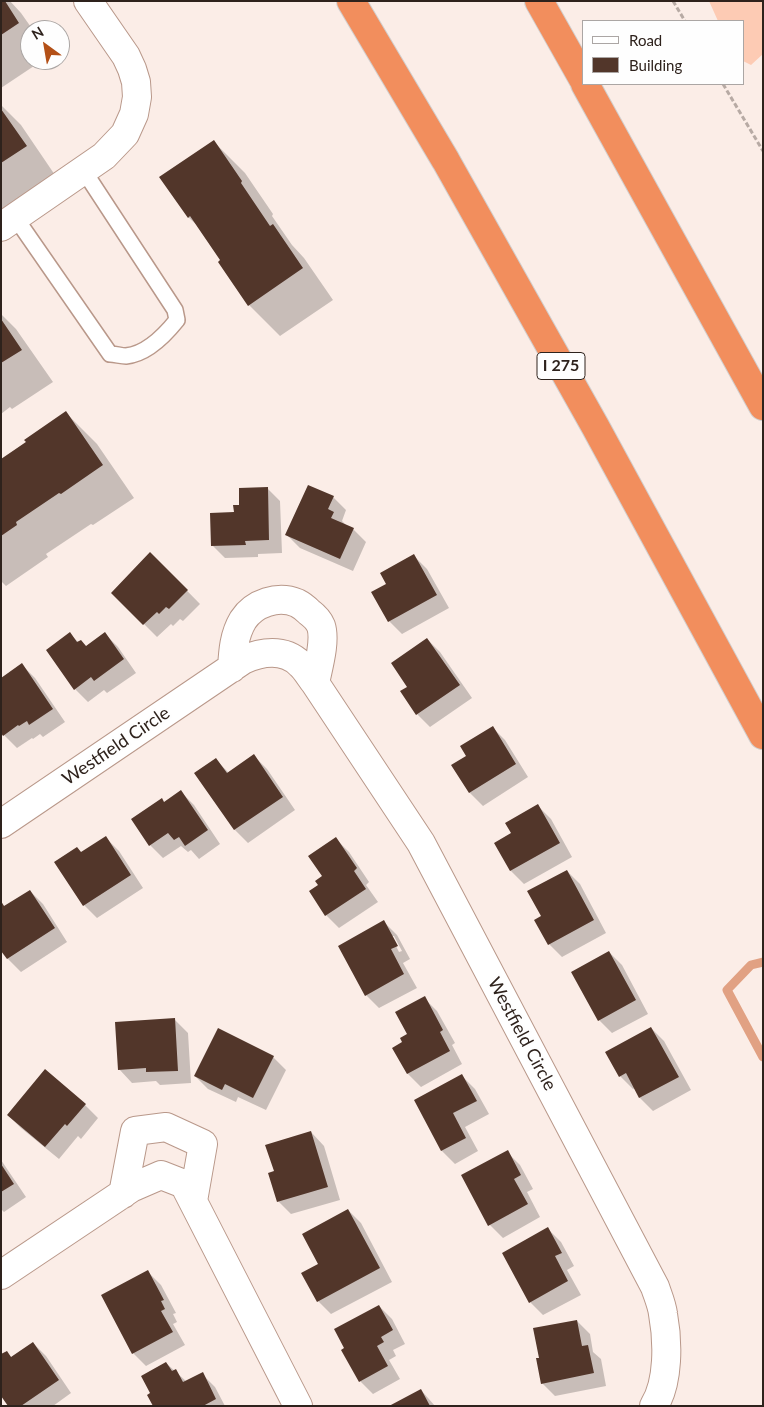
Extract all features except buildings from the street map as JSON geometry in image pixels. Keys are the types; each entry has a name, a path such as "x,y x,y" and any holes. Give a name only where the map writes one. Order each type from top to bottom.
{"highway":[{"name":"I 275","path":"351,1 450,170 595,426 763,735"},
{"path":"539,1 582,77"},
{"path":"586,85 763,406"}],"street":[{"path":"8,222 104,156 125,134 134,114 137,97 136,82 132,69 126,56 88,1"},
{"path":"232,668 234,642 243,620 254,607 283,599 302,605 321,626 322,648 315,683"},
{"name":"Westfield Circle","path":"1,824 254,655 266,652 278,653 290,656 299,662 315,683 421,843 655,1288 663,1313 667,1347 662,1385 654,1406"},
{"path":"123,1194 135,1131 166,1127 203,1144 193,1201"},
{"path":"1,1275 131,1188 161,1175 184,1184 298,1406"}],"lane":[{"path":"8,222 110,354 125,356 141,351 167,334 177,320 175,310 84,171"}],"path":[{"path":"673,1 684,20"},
{"path":"723,85 763,151"}],"shaded area":[{"path":"709,1 763,1 763,54 751,65 744,62 744,20 718,20"}],"waterway":[{"path":"763,962 751,965 727,990 763,1057"}]}
